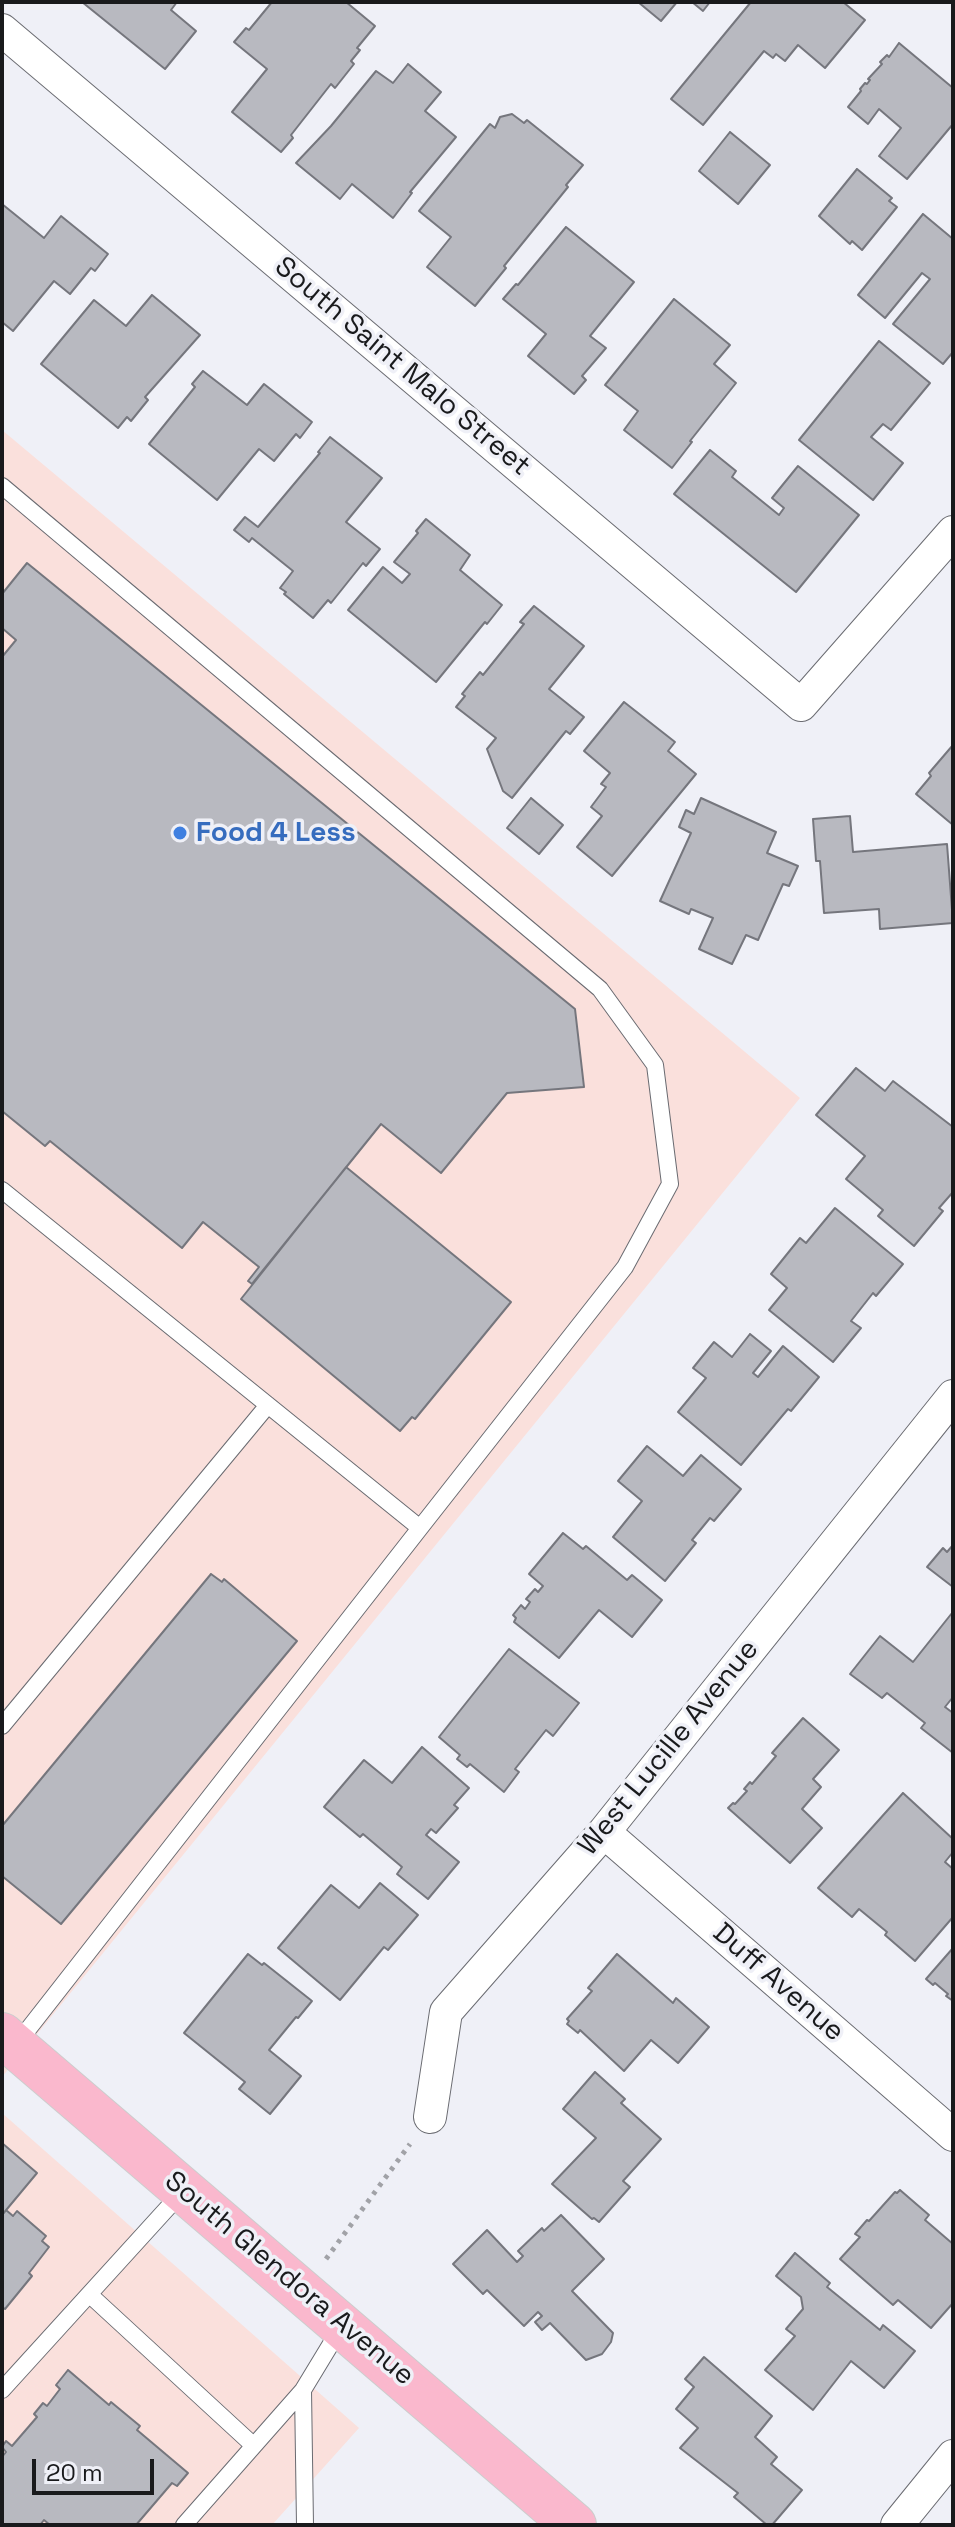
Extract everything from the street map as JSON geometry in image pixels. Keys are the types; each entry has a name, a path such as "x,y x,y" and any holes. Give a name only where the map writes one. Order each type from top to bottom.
{"main road":[{"name":"South Glendora Avenue","path":"9,2040 574,2525"}],"street":[{"name":"South Saint Malo Street","path":"2,30 801,705 953,532"},
{"name":"West Lucille Avenue","path":"430,2117 446,2012 604,1832 953,1396"},
{"name":"Duff Avenue","path":"604,1832 953,2135"},
{"path":"897,2525 953,2456"}],"lane":[{"path":"2,486 600,989 655,1065 670,1184 625,1267 9,2040"},
{"path":"2,1190 420,1528"},
{"path":"2,1726 268,1405"},
{"path":"2,2390 184,2190"},
{"path":"90,2295 253,2445"},
{"path":"184,2525 303,2390 342,2325"},
{"path":"303,2390 305,2525"}],"path":[{"path":"303,2291 430,2117"}],"shaded area":[{"path":"2,430 800,1098 2,2077"},
{"path":"2,2113 359,2428 272,2525 2,2525"}],"building":[{"path":"82,2 177,2 171,10 196,31 165,69"},
{"path":"272,2 346,2 375,26 357,48 360,50 351,61 354,64 335,88 331,84 281,152 232,112 267,69 234,42 246,28 249,30"},
{"path":"638,2 677,2 661,21"},
{"path":"692,2 710,2 703,11"},
{"path":"751,2 843,2 865,20 825,68 798,45 785,61 776,54 773,58 764,51 703,125 671,99"},
{"path":"899,43 953,88 953,124 907,179 879,156 901,128 879,109 868,124 848,107 882,64 880,62 887,55 889,57"},
{"path":"408,64 441,92 425,111 456,137 410,192 393,218 352,184 340,199 296,163 376,71 393,83"},
{"path":"512,114 524,123 527,120 583,165 475,306 427,267 451,237 419,211 490,124 495,128 500,117"},
{"path":"730,132 770,165 738,204 699,171"},
{"path":"857,169 892,198 889,201 897,207 862,250 852,241 850,244 819,216"},
{"path":"2,204 44,238 61,216 108,254 95,271 91,268 70,294 54,281 13,331 2,322"},
{"path":"923,214 953,239 953,352 943,364 893,324 930,279 922,273 885,318 858,295"},
{"path":"566,227 634,282 590,336 606,348 582,376 586,380 574,394 528,356 546,334 503,299"},
{"path":"152,295 200,335 145,397 148,400 131,421 127,417 118,428 41,364 94,300 126,326"},
{"path":"674,299 730,345 714,364 736,383 672,468 624,430 638,411 605,385"},
{"path":"879,341 930,383 891,430 883,424 871,437 903,463 873,500 799,440"},
{"path":"203,371 247,405 264,384 312,422 300,438 296,434 274,461 259,449 217,500 149,444 195,387 192,384"},
{"path":"330,437 382,478 346,522 380,549 366,566 363,563 331,603 328,600 313,618 280,588 293,571 252,538 249,542 234,530 245,517 258,527"},
{"path":"710,450 736,471 732,477 779,515 784,508 772,498 798,466 859,515 796,592 674,494"},
{"path":"426,519 470,555 460,570 502,605 436,682 348,610 383,567 402,583 410,574 394,562"},
{"name":"Food 4 Less","path":"27,563 575,1009 584,1087 507,1093 441,1173 381,1124 252,1284 248,1281 259,1267 203,1222 182,1248 50,1141 45,1146 2,1111 2,657 16,640 2,628 2,594"},
{"path":"534,606 584,646 549,689 584,717 570,734 566,731 512,798 503,791 487,749 496,738 456,707 465,696 462,694 480,672 483,675 524,624 520,622"},
{"path":"624,702 675,742 668,751 696,774 612,876 577,847 602,816 591,807 606,787 601,784 610,773 584,751"},
{"path":"953,745 953,825 916,794"},
{"path":"531,798 563,825 539,854 507,828"},
{"path":"701,798 776,832 767,853 798,866 789,886 783,884 758,940 746,935 732,964 699,949 713,918 691,909 689,914 660,901 691,833 679,827 686,810 694,814"},
{"path":"850,816 853,852 947,844 953,923 880,929 879,909 824,913 813,819"},
{"path":"856,1068 885,1091 893,1081 953,1127 953,1192 939,1208 943,1211 914,1246 878,1216 883,1210 846,1179 865,1156 816,1115"},
{"path":"346,1167 511,1302 415,1419 412,1417 400,1431 241,1299"},
{"path":"835,1208 903,1264 876,1296 873,1293 851,1321 861,1328 833,1362 769,1310 787,1288 771,1274 800,1238 806,1243"},
{"path":"750,1334 771,1351 753,1373 758,1377 783,1346 819,1377 741,1465 678,1412 706,1378 693,1368 714,1342 732,1357"},
{"path":"647,1446 683,1476 701,1455 741,1489 714,1521 710,1518 692,1540 696,1543 665,1581 613,1537 642,1501 618,1481"},
{"path":"563,1533 583,1549 586,1546 627,1580 632,1575 662,1600 632,1637 599,1610 559,1658 514,1622 516,1618 513,1615 521,1605 525,1609 530,1602 526,1599 535,1589 538,1592 543,1586 529,1574"},
{"path":"953,1545 953,1587 927,1567 943,1548 947,1552"},
{"path":"211,1574 222,1582 224,1579 297,1641 61,1924 2,1876 2,1826"},
{"path":"952,1613 953,1697 945,1707 953,1713 953,1753 921,1728 925,1723 887,1693 882,1698 850,1674 880,1636 913,1662"},
{"path":"509,1649 579,1703 553,1736 546,1730 515,1769 519,1772 504,1792 470,1764 467,1767 457,1759 460,1755 439,1737"},
{"path":"803,1718 839,1750 813,1779 821,1787 802,1809 822,1828 790,1863 728,1808 747,1791 744,1789 776,1756 772,1753"},
{"path":"422,1747 469,1788 454,1805 458,1808 436,1833 431,1829 426,1835 459,1862 428,1899 397,1874 402,1867 324,1807 364,1760 392,1783"},
{"path":"903,1793 953,1839 953,1852 945,1862 953,1869 953,1917 915,1961 859,1909 852,1917 818,1888"},
{"path":"380,1883 418,1915 388,1950 384,1947 340,2000 278,1948 331,1885 359,1908"},
{"path":"953,1948 953,2001 935,1983 933,1985 926,1979"},
{"path":"248,1954 312,2001 269,2050 301,2076 270,2114 239,2089 245,2082 184,2033"},
{"path":"617,1954 673,2003 676,1998 709,2027 678,2063 651,2040 624,2071 580,2030 578,2033 567,2024 567,2019 592,1991 588,1988"},
{"path":"595,2072 625,2099 621,2103 661,2139 623,2181 630,2187 599,2222 552,2184 596,2138 563,2109"},
{"path":"2,2143 37,2173 2,2215"},
{"path":"900,2190 929,2215 925,2220 953,2244 953,2303 931,2328 898,2300 893,2305 840,2259 860,2237 855,2234 867,2220"},
{"path":"6,2210 13,2216 17,2211 46,2236 42,2241 49,2247 29,2273 32,2276 5,2309 2,2307 2,2215"},
{"path":"561,2215 604,2259 572,2291 613,2333 611,2342 602,2354 586,2360 550,2323 542,2330 535,2322 542,2316 538,2312 524,2326 487,2290 483,2294 453,2264 487,2230 517,2262 523,2256 518,2251"},
{"path":"795,2253 830,2283 827,2287 880,2330 883,2325 915,2351 884,2388 851,2361 813,2410 765,2370 795,2336 786,2329 803,2309 801,2297 776,2276"},
{"path":"704,2357 772,2416 755,2437 777,2457 771,2464 802,2490 772,2525 767,2525 734,2497 738,2493 680,2448 698,2428 676,2409 694,2387 685,2379"},
{"path":"68,2370 109,2405 111,2402 140,2426 137,2430 188,2473 177,2486 172,2483 136,2525 50,2525 44,2520 40,2525 2,2525 2,2457 6,2452 2,2447 6,2441 12,2446 37,2417 34,2414 43,2403 47,2406 60,2389 56,2385"}],"place":[{"name":"Food 4 Less","path":"180,833"}]}
